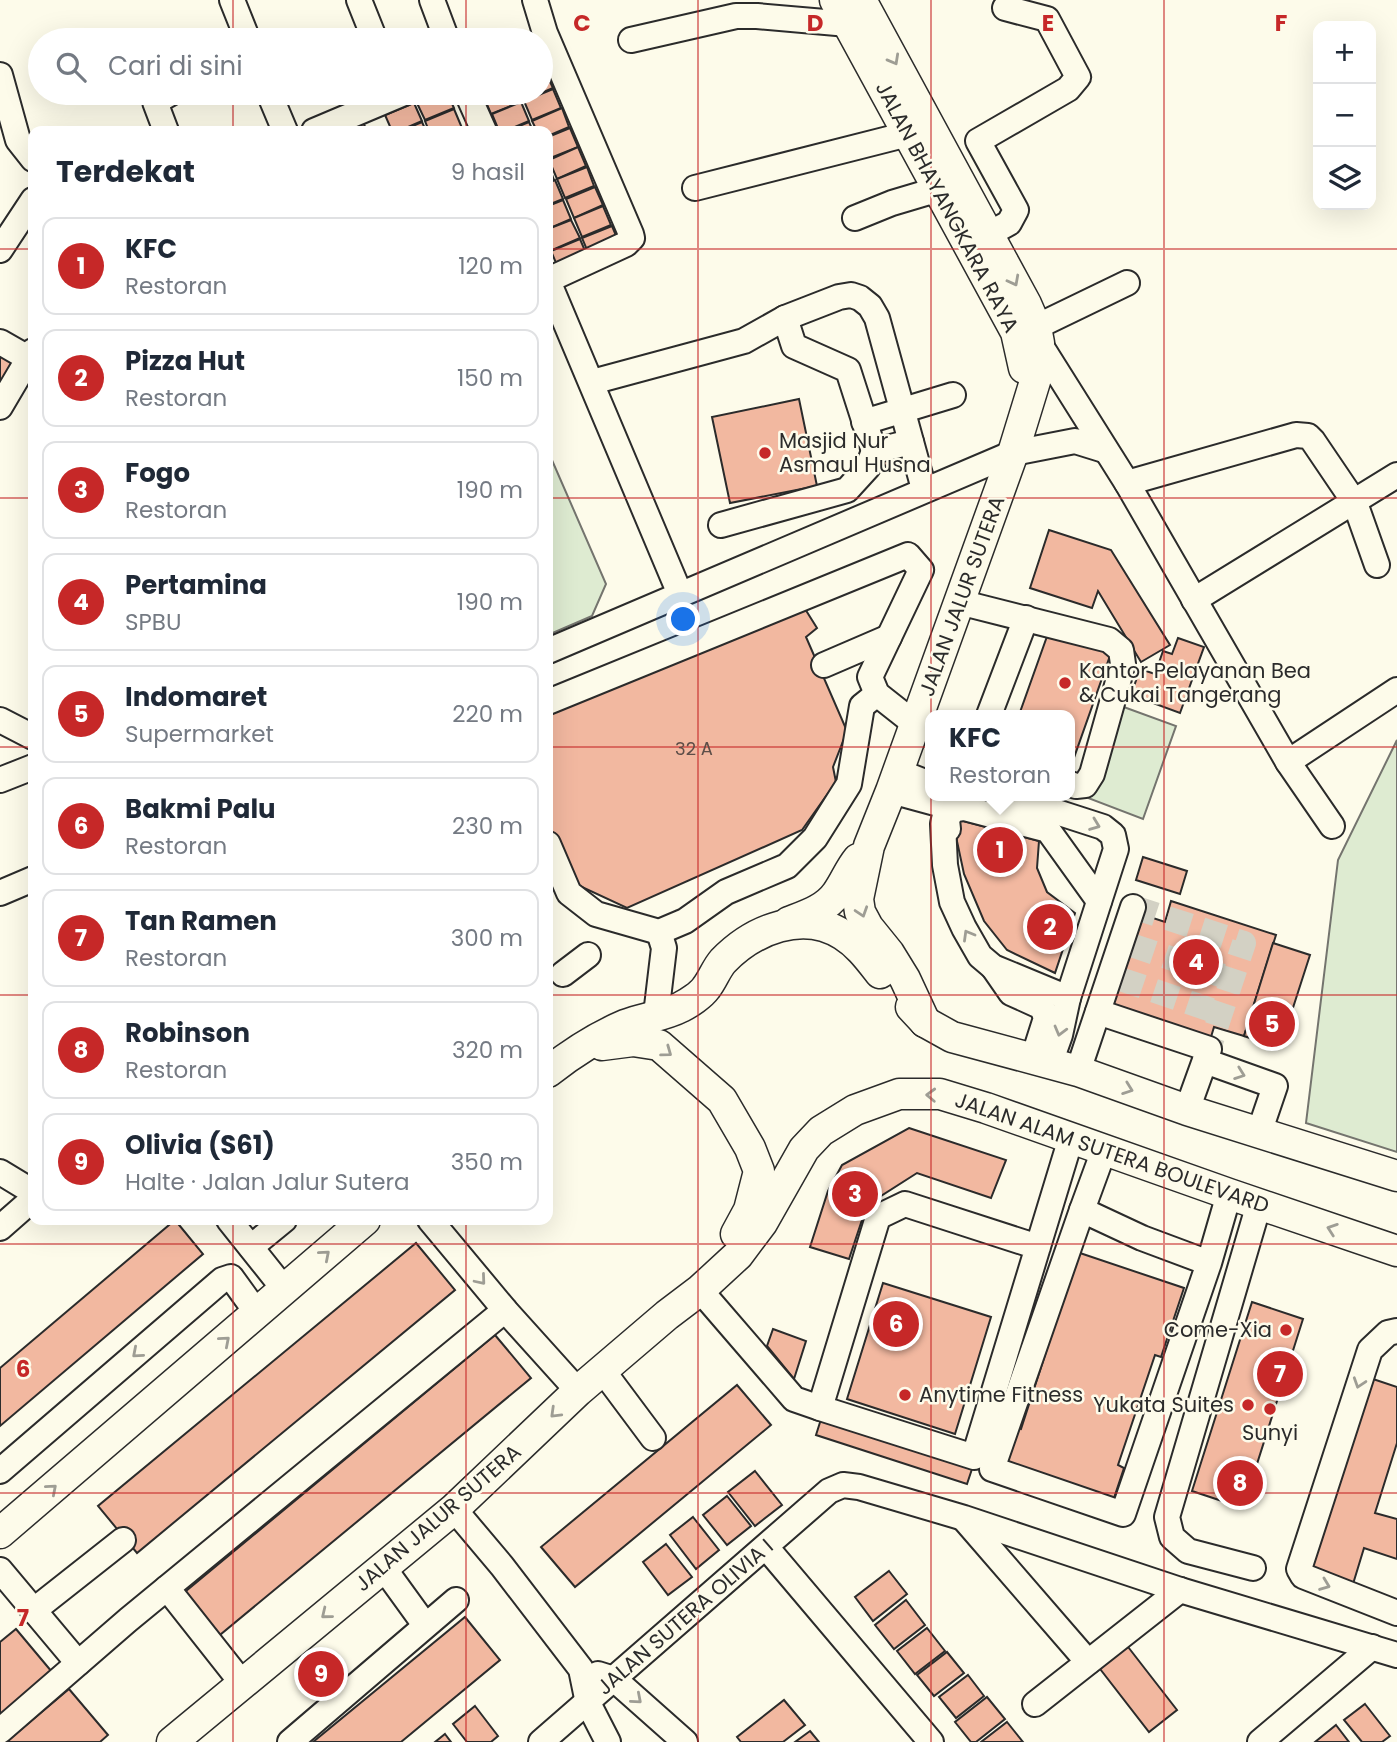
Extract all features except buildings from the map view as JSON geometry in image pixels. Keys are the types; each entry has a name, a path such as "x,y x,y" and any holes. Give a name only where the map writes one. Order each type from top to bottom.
{"main road":[{"name":"JALAN BHAYANGKARA RAYA","path":"848,8 979,240 1016,332 1024,365 1021,424"},
{"name":"JALAN BHAYANGKARA RAYA","path":"848,8 908,134 939,189 1026,304 1038,335"},
{"name":"JALAN JALUR SUTERA","path":"928,710 959,602 1013,453 1036,377 1038,335"},
{"name":"JALAN JALUR SUTERA","path":"923,727 894,781 869,846 858,899 860,912 868,927 905,979 925,1021"},
{"name":"JALAN JALUR SUTERA","path":"553,1068 578,1049 626,1025 681,1007 705,990 721,964 740,945 759,933 824,907 838,893 850,868 869,846"},
{"name":"JALAN JALUR SUTERA","path":"785,924 818,925 842,934 862,950 881,975 925,1021"},
{"path":"925,1021 953,1037 1078,1071 1187,1110 1397,1176"},
{"path":"578,1049 633,1041 659,1045 722,1100 750,1148 759,1171 749,1210 732,1240 686,1280 667,1315"},
{"name":"JALAN ALAM SUTERA BOULEVARD","path":"700,1290 738,1255 762,1223 804,1149 821,1131 855,1110 899,1094 940,1094 986,1108 1397,1251"},
{"path":"0,1533 359,1225"},
{"name":"JALAN JALUR SUTERA","path":"172,1742 454,1509 578,1391 700,1290"}],"street":[{"path":"232,0 243,28"},
{"path":"359,0 370,28"},
{"path":"432,0 442,28"},
{"path":"535,0 536,28"},
{"path":"631,40 736,16 848,8"},
{"path":"979,240 1009,223 1016,210 978,141 1068,89 1078,77 1047,19 1005,8"},
{"path":"553,71 632,234 626,244 553,279"},
{"path":"0,75 18,140 28,153"},
{"path":"156,105 164,126"},
{"path":"274,105 283,126"},
{"path":"340,126 366,121 386,105"},
{"path":"472,105 482,126"},
{"path":"695,188 908,134"},
{"path":"855,218 892,203 939,189"},
{"path":"0,250 28,208"},
{"path":"1127,283 1038,335 1288,762 1332,826"},
{"path":"553,292 680,594"},
{"path":"592,382 744,341 785,318 839,296 860,298 870,306 877,318 924,489"},
{"path":"721,525 846,490 868,467 874,451 848,370 794,346 785,318"},
{"path":"0,342 28,353"},
{"path":"0,407 28,359"},
{"path":"864,422 953,396"},
{"path":"1126,483 1303,435 1313,441 1355,503 1377,565"},
{"path":"553,649 1013,453 1075,441 1104,450"},
{"path":"874,451 911,442"},
{"path":"1194,600 1397,475"},
{"path":"553,700 908,555 921,570 870,677 877,694 923,727"},
{"path":"959,602 1109,640 1121,650 1123,658 1090,779 1085,785 1075,786"},
{"path":"991,710 1026,618"},
{"path":"824,665 889,638"},
{"path":"1288,762 1397,690"},
{"path":"553,856 569,893 596,914 659,932 685,921 726,892 788,866 815,838 849,784 862,706 877,694"},
{"path":"0,719 28,734"},
{"path":"0,780 28,768"},
{"path":"894,781 925,784"},
{"path":"894,781 925,793"},
{"path":"947,801 943,824 944,865 953,902 980,956 993,967 1011,993 1042,1007 1046,1018 1041,1061"},
{"path":"1022,801 1103,827 1113,835 1116,849 1068,998 1060,1035 1041,1061"},
{"path":"944,865 951,860 947,820 952,810 964,808 1048,830 1099,901"},
{"path":"0,893 28,881"},
{"path":"1078,1071 1098,1012 1115,978 1126,944 1133,907"},
{"path":"656,1015 664,948 659,932"},
{"path":"563,974 588,955"},
{"path":"993,967 1068,998"},
{"path":"1098,1012 1209,1049 1187,1110"},
{"path":"1205,1061 1275,1086 1259,1133"},
{"path":"700,1290 794,1399 974,1457 1071,1138"},
{"path":"1104,1150 992,1469 1122,1514 1209,1264 1229,1194"},
{"path":"2,1168 28,1188"},
{"path":"0,1228 28,1203"},
{"path":"820,1408 878,1217 905,1204 1038,1247"},
{"path":"1253,1568 1188,1551 1172,1537 1167,1517 1259,1204"},
{"path":"1082,1210 1209,1264"},
{"path":"233,1225 284,1289"},
{"path":"251,1247 278,1225"},
{"path":"434,1225 505,1310 578,1391"},
{"path":"0,1471 222,1280 232,1277 257,1313"},
{"path":"0,1731 167,1588 505,1310"},
{"path":"1397,1331 1388,1333 1370,1350 1299,1569 1303,1576 1397,1613"},
{"path":"606,1369 656,1435"},
{"name":"JALAN SUTERA OLIVIA I","path":"541,1742 829,1491 843,1485 859,1487 964,1518"},
{"path":"454,1509 502,1566 581,1669 588,1703 608,1742"},
{"path":"964,1518 1180,1590 1397,1655"},
{"path":"964,1518 1088,1662"},
{"path":"33,1611 123,1541"},
{"path":"766,1547 931,1742"},
{"path":"383,1567 425,1625"},
{"path":"0,1570 78,1663"},
{"path":"167,1588 242,1683"},
{"path":"1035,1704 1180,1590"},
{"path":"290,1742 456,1600"},
{"path":"1260,1742 1372,1647"},
{"path":"581,1669 614,1679 685,1742"}],"green space":[{"path":"553,462 606,584 592,616 553,633"},
{"path":"1121,706 1176,726 1143,819 1088,798"},
{"path":"1397,740 1397,1152 1306,1123 1338,860"}],"tunnel":[{"path":"1133,907 1244,943 1209,1049"},
{"path":"1131,945 1232,979"},
{"path":"1120,979 1220,1013"}],"place":[{"name":"Masjid Nur Asmaul Husna","path":"765,453"},
{"name":"Kantor Pelayanan Bea & Cukai Tangerang","path":"1065,683"},
{"name":"KFC","path":"1000,850"},
{"name":"Pizza Hut","path":"1050,927"},
{"name":"Pertamina","path":"1196,962"},
{"name":"Indomaret","path":"1272,1024"},
{"name":"Fogo","path":"855,1194"},
{"name":"Bakmi Palu","path":"896,1324"},
{"name":"Come-Xia","path":"1286,1330"},
{"name":"Tan Ramen","path":"1280,1374"},
{"name":"Anytime Fitness","path":"905,1395"},
{"name":"Yukata Suites","path":"1248,1405"},
{"name":"Sunyi","path":"1270,1409"},
{"name":"Robinson","path":"1240,1483"},
{"name":"Olivia (S61)","path":"321,1674"}]}
